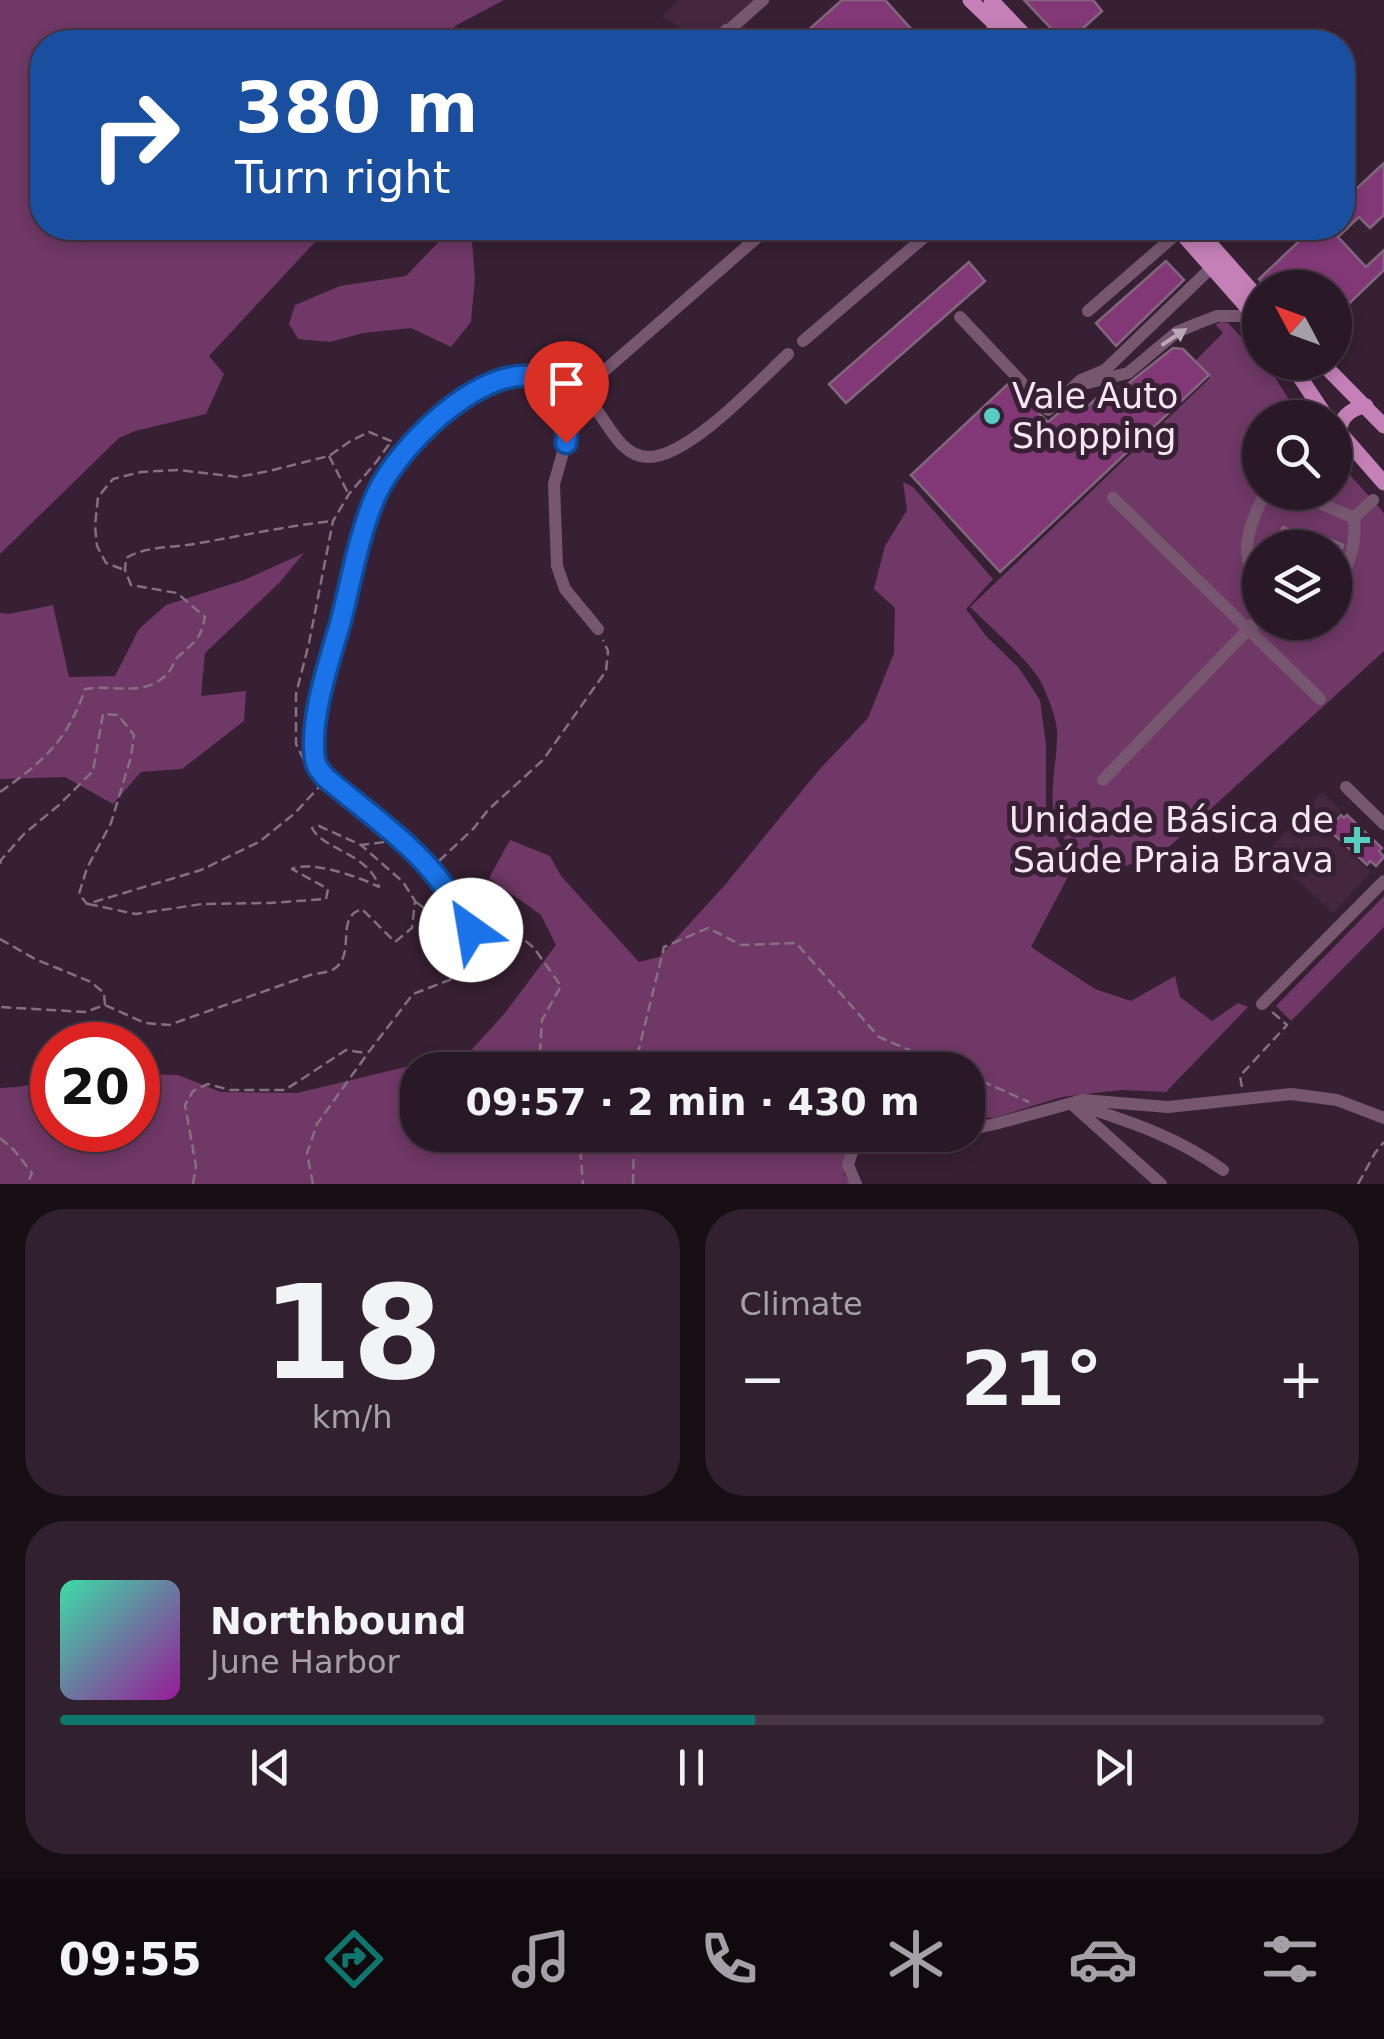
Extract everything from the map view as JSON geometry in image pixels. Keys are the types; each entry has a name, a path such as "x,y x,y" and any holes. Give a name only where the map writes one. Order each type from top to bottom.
{"main road":[{"path":"970,0 1003,30"},
{"path":"990,0 1019,30"},
{"path":"1192,240 1212,268 1242,297"},
{"path":"1194,240 1242,295"},
{"path":"1339,380 1384,426"},
{"path":"1352,410 1366,406"},
{"path":"1352,447 1384,483"}],"street":[{"path":"726,30 764,0"},
{"path":"992,30 998,25"},
{"path":"580,392 754,240"},
{"path":"803,341 921,240"},
{"path":"1088,312 1171,240"},
{"path":"1101,376 1212,268"},
{"path":"960,317 1048,410 1081,380 1128,372 1176,332 1216,316 1242,314"},
{"path":"471,930 431,869 326,778 315,761 326,671 379,490 403,455 442,415 487,386 509,378 530,376 580,392 626,448 639,456 652,457 683,446 788,354"},
{"path":"550,382 568,431 554,484 557,566 565,589 598,629"},
{"path":"1113,498 1242,623"},
{"path":"1354,518 1373,500"},
{"path":"1336,510 1354,518"},
{"path":"1352,555 1354,518"},
{"path":"1103,780 1242,635"},
{"path":"1259,640 1320,698"},
{"path":"1346,787 1384,824"},
{"path":"1262,1004 1384,881"},
{"path":"985,1125 1092,1099 1168,1107 1291,1094 1359,1107 1384,1118"},
{"path":"1069,1102 1159,1132 1192,1148 1222,1170"},
{"path":"1069,1102 1161,1184"},
{"path":"852,1152 848,1164 856,1184"}],"path":[{"path":"124,570 106,563 97,546 98,497 113,480 140,472 179,470 238,476 306,464 329,456 369,432 391,441 403,455"},
{"path":"303,759 296,744 296,694 333,521 391,441"},
{"path":"329,456 349,494"},
{"path":"0,792 59,744 84,689 148,687 168,674 176,658 202,632 205,617 177,593 131,585 124,570 126,558 137,551 333,521"},
{"path":"431,869 544,760 606,671 608,651 598,629"},
{"path":"0,864 24,834 93,770 103,714 118,714 134,734 131,757 111,823 83,880 79,894 87,904 136,914 202,904 326,899 328,890 292,870 302,864 359,876 379,887 376,877 348,852 316,836 312,828 319,826 362,844 403,882 415,901 440,920 460,931 514,932 534,948 561,986 542,1020 540,1052"},
{"path":"87,904 201,870 259,842 295,813 326,778"},
{"path":"362,844 400,840"},
{"path":"0,1007 85,1012 105,1006 146,1023 170,1025 333,970 345,956 347,920 355,911 362,909 395,942 412,928 415,901"},
{"path":"638,1052 664,948 708,928 742,945 796,942 879,1038 912,1052"},
{"path":"313,1184 307,1153 317,1124 413,994 465,974 471,930"},
{"path":"0,939 35,959 91,982 104,993 105,1006"},
{"path":"1244,1098 1240,1076 1287,1026 1262,1004"},
{"path":"193,1184 196,1166 185,1105 193,1091 208,1084 230,1090 285,1090 346,1050 368,1053"},
{"path":"985,1083 1044,1108"},
{"path":"0,1138 32,1173 27,1184"},
{"path":"1358,1184 1384,1142"},
{"path":"580,1152 583,1184"},
{"path":"634,1152 634,1184"}],"shaded area":[{"path":"0,0 504,0 453,30 30,30 30,240 317,240 209,356 224,374 206,414 119,438 0,554"},
{"path":"678,0 771,0 741,30 686,30 662,17"},
{"path":"440,240 474,240 471,322 451,347 411,328 363,333 330,342 298,339 289,324 295,305 340,286 406,276"},
{"path":"1228,323 1242,338 1242,380 1277,380 1289,400 1242,400 1242,510 1352,510 1352,477 1384,513 1384,651 1170,846 1121,867 1097,865 1067,841 1057,825 1052,794 1057,730 1043,686 1021,656 970,607 1210,378 1195,361 1223,333 1215,324"},
{"path":"903,482 913,487 993,579 966,609 986,636 1019,668 1040,700 1046,744 1046,816 1072,869 1031,947 1095,989 1131,1001 1175,976 1180,997 1212,1021 1238,1003 1248,1007 1166,1092 1121,1090 1062,1097 993,1118 985,1117 985,1052 470,1052 556,945 541,915 489,878 510,840 550,856 561,876 639,962 659,957 868,718 894,653 895,608 874,589 885,546 907,510"},
{"path":"304,553 279,583 205,653 201,696 246,691 244,721 182,769 141,772 113,804 65,777 0,779 0,613 53,605 69,677 115,676 139,629 166,605 244,580"},
{"path":"1322,792 1341,810 1324,829 1371,872 1333,913 1267,852"},
{"path":"1384,896 1384,927 1291,1021 1276,1006"},
{"path":"400,1068 400,1152 848,1152 844,1174 851,1184 0,1184 0,1088 30,1085 30,1152 160,1152 160,1075 178,1075 221,1092 297,1093"}],"building":[{"path":"842,0 885,0 912,30 808,30"},
{"path":"1024,0 1093,0 1102,11 1081,30 1053,30"},
{"path":"1384,163 1384,215 1370,228 1359,217 1355,221 1355,190"},
{"path":"1300,240 1341,240 1366,267 1384,250 1384,270 1352,301 1352,270 1269,270"},
{"path":"1166,261 1184,280 1116,346 1096,323"},
{"path":"969,262 985,281 846,403 829,384"},
{"path":"1173,348 1183,349 1209,375 1000,572 911,475 1009,383 1048,422 1076,398 1086,408 1106,389 1116,386 1120,390"},
{"name":"Unidade Básica de Saúde Praia Brava","path":"1341,815 1347,815 1382,848 1379,851 1384,857 1376,866 1370,861 1367,865 1331,832"}],"place":[{"name":"Vale Auto Shopping","path":"992,416"},
{"name":"Unidade Básica de Saúde Praia Brava","path":"1357,840"}],"route":[{"path":"471,930 431,869 318,769 318,712 370,511 388,474 403,455 462,400 509,378 530,376 550,382 567,422 566,443"}]}
